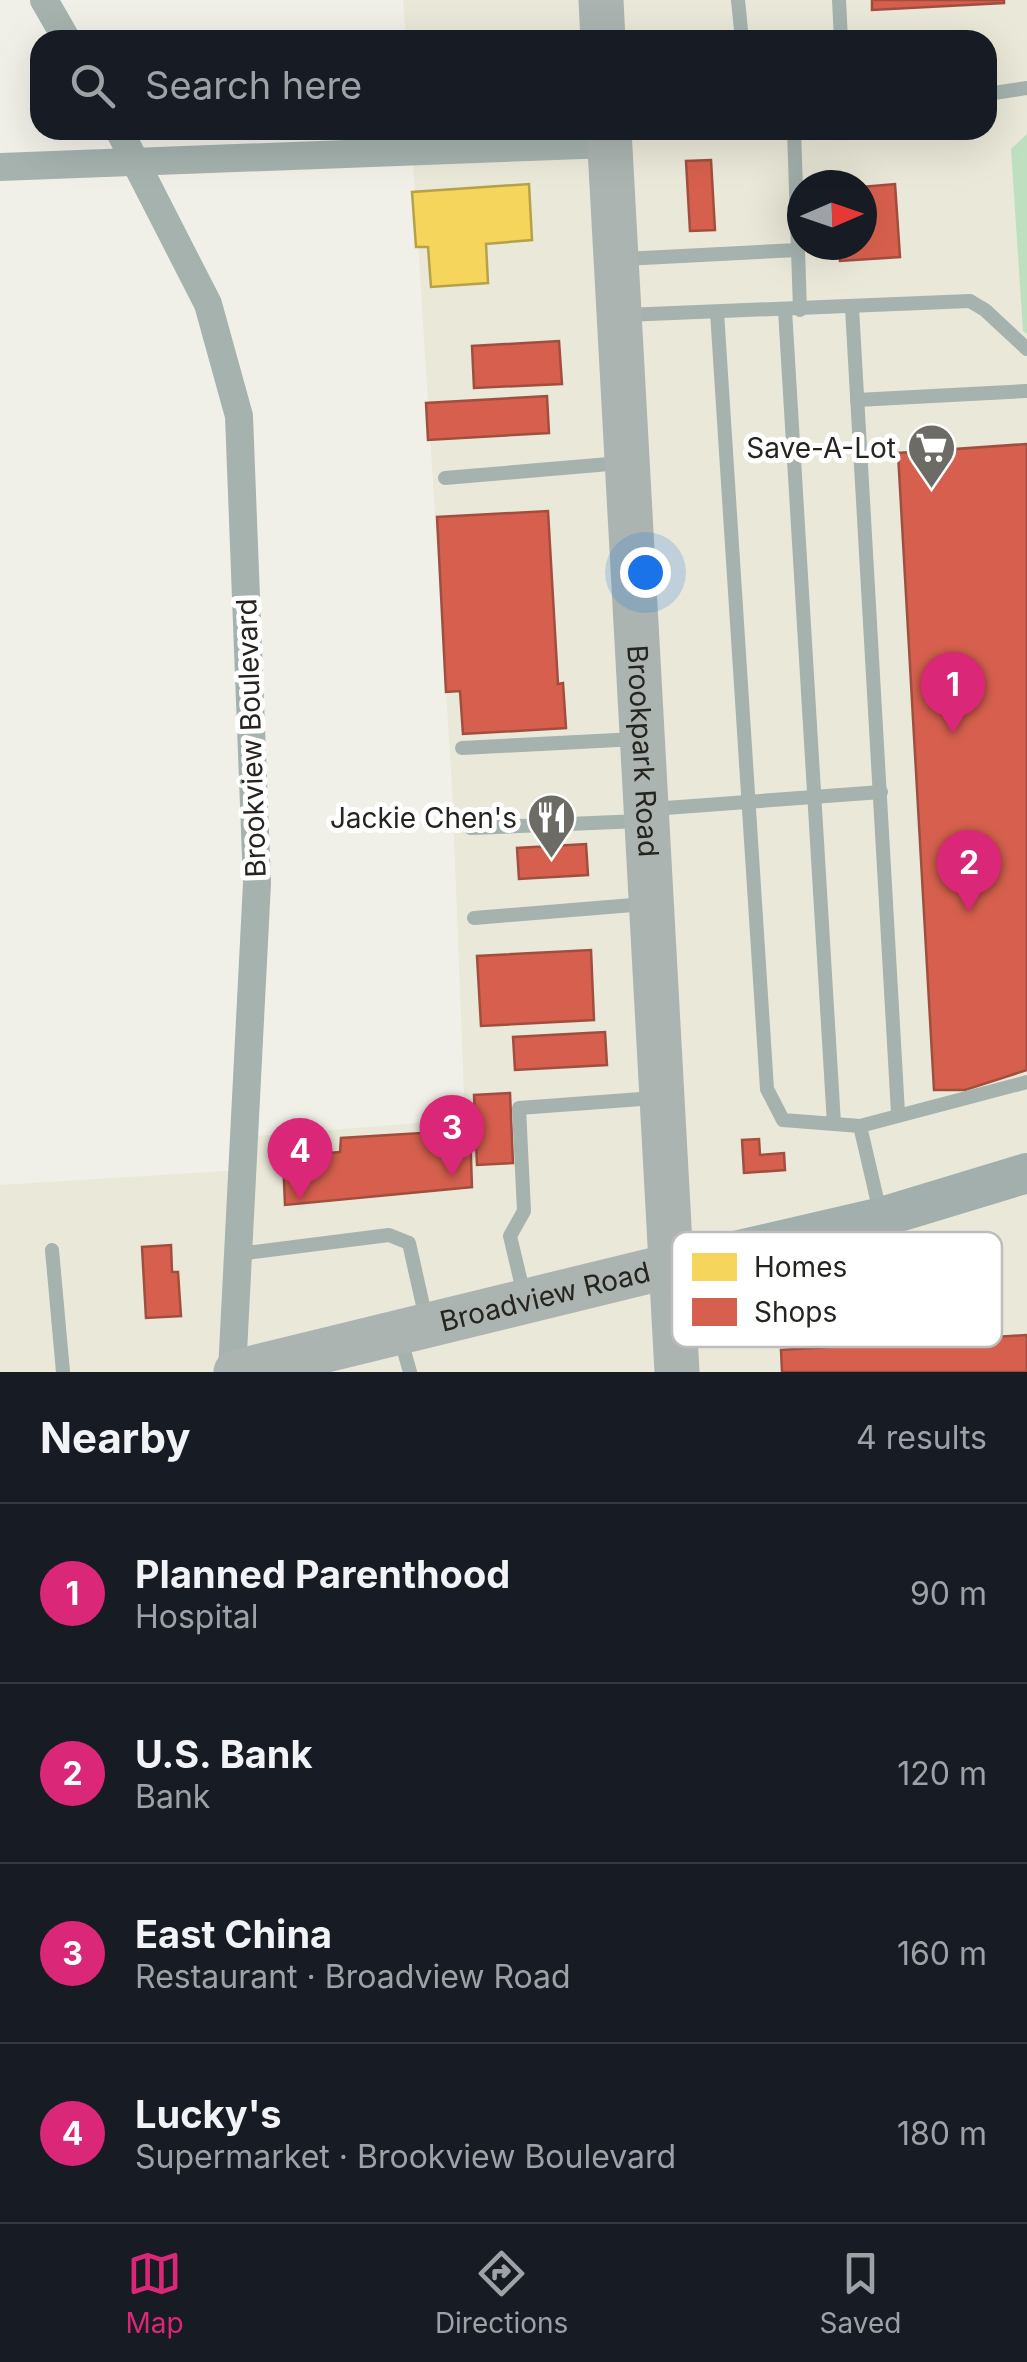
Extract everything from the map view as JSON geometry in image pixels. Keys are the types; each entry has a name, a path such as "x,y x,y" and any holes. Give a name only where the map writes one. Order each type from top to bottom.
{"main road":[{"path":"600,0 602,30"},
{"name":"Brookpark Road","path":"609,140 672,1296"},
{"name":"Broadview Road","path":"817,1232 1027,1174"},
{"name":"Broadview Road","path":"234,1372 412,1343 525,1300 670,1266"},
{"name":"Brookpark Road","path":"675,1347 677,1372"}],"street":[{"path":"44,0 61,30"},
{"name":"Brookview Boulevard","path":"125,140 208,304 239,416 257,883 234,1372"},
{"path":"0,167 547,140"}],"lane":[{"path":"738,0 741,30"},
{"path":"839,0 840,30"},
{"path":"997,92 1027,88"},
{"path":"794,140 795,170"},
{"path":"616,259 787,251"},
{"path":"797,260 792,310 814,797 834,1124"},
{"path":"619,315 970,301 1027,350"},
{"path":"852,308 898,1113"},
{"path":"717,312 766,1089 782,1120 860,1126 1027,1082"},
{"path":"858,400 1027,391"},
{"path":"445,478 627,463"},
{"path":"462,748 642,739"},
{"path":"471,828 881,792"},
{"path":"474,918 651,904"},
{"path":"525,1300 510,1236 524,1211 519,1108 661,1098"},
{"path":"860,1126 882,1217"},
{"path":"238,1254 389,1235 400,1237 409,1243 412,1343"},
{"path":"52,1250 63,1372"}],"shaded area":[{"path":"403,0 1027,0 1027,134 1011,149 1027,334 1027,1372 0,1372 0,1185 242,1170 244,1137 465,1119 452,786 412,140 997,140 997,30 405,30"}],"green space":[{"path":"1027,134 1027,334 1023,331 1011,149"}],"building: Homes":[{"path":"529,184 532,240 486,244 488,283 431,287 428,247 416,247 412,192"}],"building: Shops":[{"path":"872,0 1004,0 1004,3 872,10"},
{"path":"711,160 715,230 690,231 686,161"},
{"path":"895,184 900,257 877,259 877,186"},
{"path":"559,341 562,384 474,388 472,346"},
{"path":"547,396 549,433 428,440 426,403"},
{"path":"1027,444 1027,1070 965,1090 934,1090 898,453"},
{"path":"548,511 558,684 563,683 566,728 463,734 460,691 446,692 437,517"},
{"name":"Jackie Chen's","path":"586,844 588,875 519,879 517,848"},
{"path":"591,950 594,1020 481,1026 477,956"},
{"path":"605,1032 607,1065 515,1070 513,1037"},
{"path":"510,1093 513,1163 477,1165 474,1095"},
{"path":"470,1130 472,1187 285,1205 283,1157 340,1152 341,1138"},
{"path":"759,1139 760,1155 784,1153 785,1170 744,1173 742,1140"},
{"path":"171,1245 172,1272 178,1272 181,1316 146,1318 142,1247"},
{"path":"1027,1335 1027,1372 782,1372 781,1350 1002,1347 1002,1337"}],"place":[{"name":"Save-A-Lot","path":"931,490"},
{"name":"Planned Parenthood","path":"953,734"},
{"name":"Jackie Chen's","path":"552,860"},
{"name":"U.S. Bank","path":"969,912"},
{"name":"East China","path":"452,1177"},
{"name":"Lucky's","path":"300,1200"}]}
